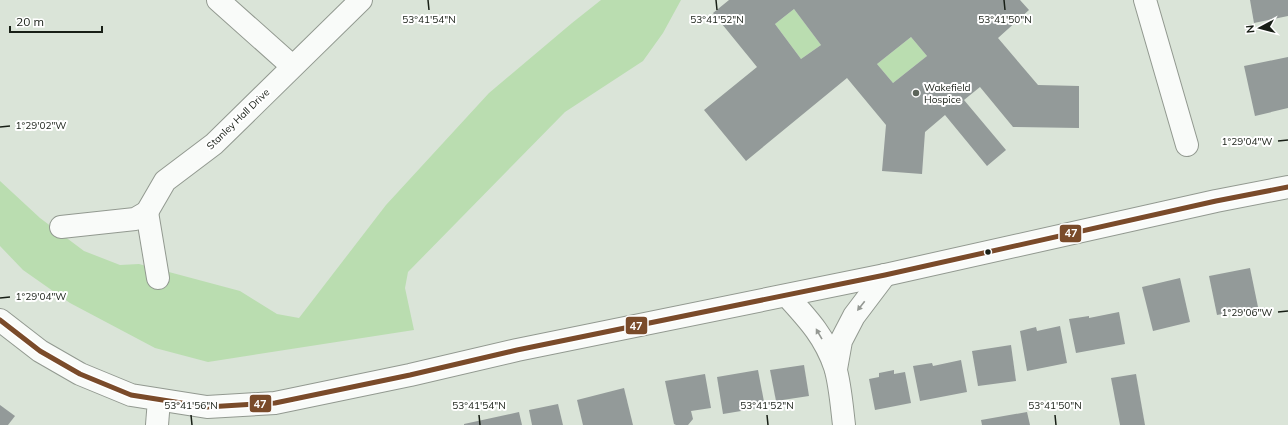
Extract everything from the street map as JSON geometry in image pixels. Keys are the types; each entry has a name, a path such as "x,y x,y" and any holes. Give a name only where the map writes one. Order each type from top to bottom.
{"street":[{"path":"218,0 292,66"},
{"name":"Stanley Hall Drive","path":"147,212 164,181 214,144 361,0"},
{"path":"1145,0 1187,145"},
{"path":"0,320 40,351 80,374 131,395 207,407 275,403 410,375 517,350 787,296 1216,201 1288,187"},
{"path":"61,227 135,219 147,212 158,278"},
{"path":"836,369 842,341 854,316 885,275"},
{"path":"787,296 814,326 828,350 836,369 844,425"},
{"path":"157,425 159,400"}],"green space":[{"path":"601,0 681,0 663,33 643,61 565,112 408,272 405,288 414,330 208,362 155,348 70,303 23,270 0,246 0,181 40,218 84,251 120,265 139,264 240,291 277,314 299,318 386,205 489,93"},
{"path":"794,9 821,45 801,59 775,24"},
{"path":"911,37 927,56 893,83 877,64"}],"building":[{"name":"Wakefield Hospice","path":"729,0 1020,0 1029,10 998,38 1038,85 1079,86 1079,128 1013,127 980,87 964,100 1006,150 987,166 945,115 925,132 922,174 882,171 886,125 847,78 746,161 704,110 757,67 713,13","holes":["794,9 821,45 801,59 775,24","911,37 927,56 893,83 877,64"]},
{"path":"1250,0 1288,0 1288,16 1254,23"},
{"path":"1288,57 1288,108 1255,116 1244,66"},
{"path":"1250,268 1258,307 1217,315 1209,276"},
{"path":"1180,278 1190,322 1153,331 1142,287"},
{"path":"1119,312 1125,344 1076,353 1069,319 1089,316 1089,318"},
{"path":"1060,326 1067,363 1027,371 1020,331 1036,327 1037,331"},
{"path":"1011,345 1016,381 978,386 972,351"},
{"path":"961,360 967,392 920,401 913,366 932,363 933,366"},
{"path":"804,365 809,396 776,401 770,370"},
{"path":"758,370 765,407 723,414 717,377"},
{"path":"894,370 894,374 905,372 911,403 875,410 869,379 879,377 879,373"},
{"path":"705,374 711,408 691,411 693,419 688,425 674,424 665,381"},
{"path":"1136,374 1145,425 1120,425 1111,378"},
{"path":"624,388 633,425 583,425 577,400"},
{"path":"558,404 563,425 532,425 529,410"},
{"path":"0,405 15,416 8,425 0,425"},
{"path":"519,412 522,425 464,425 464,424"},
{"path":"1027,412 1030,425 982,425 981,420"}],"transit line":[{"name":"47","path":"0,320 40,351 80,374 131,395 207,407 275,403 410,375 517,350 885,275 1216,201 1288,187"}],"place":[{"name":"Wakefield Hospice","path":"916,93"}]}
